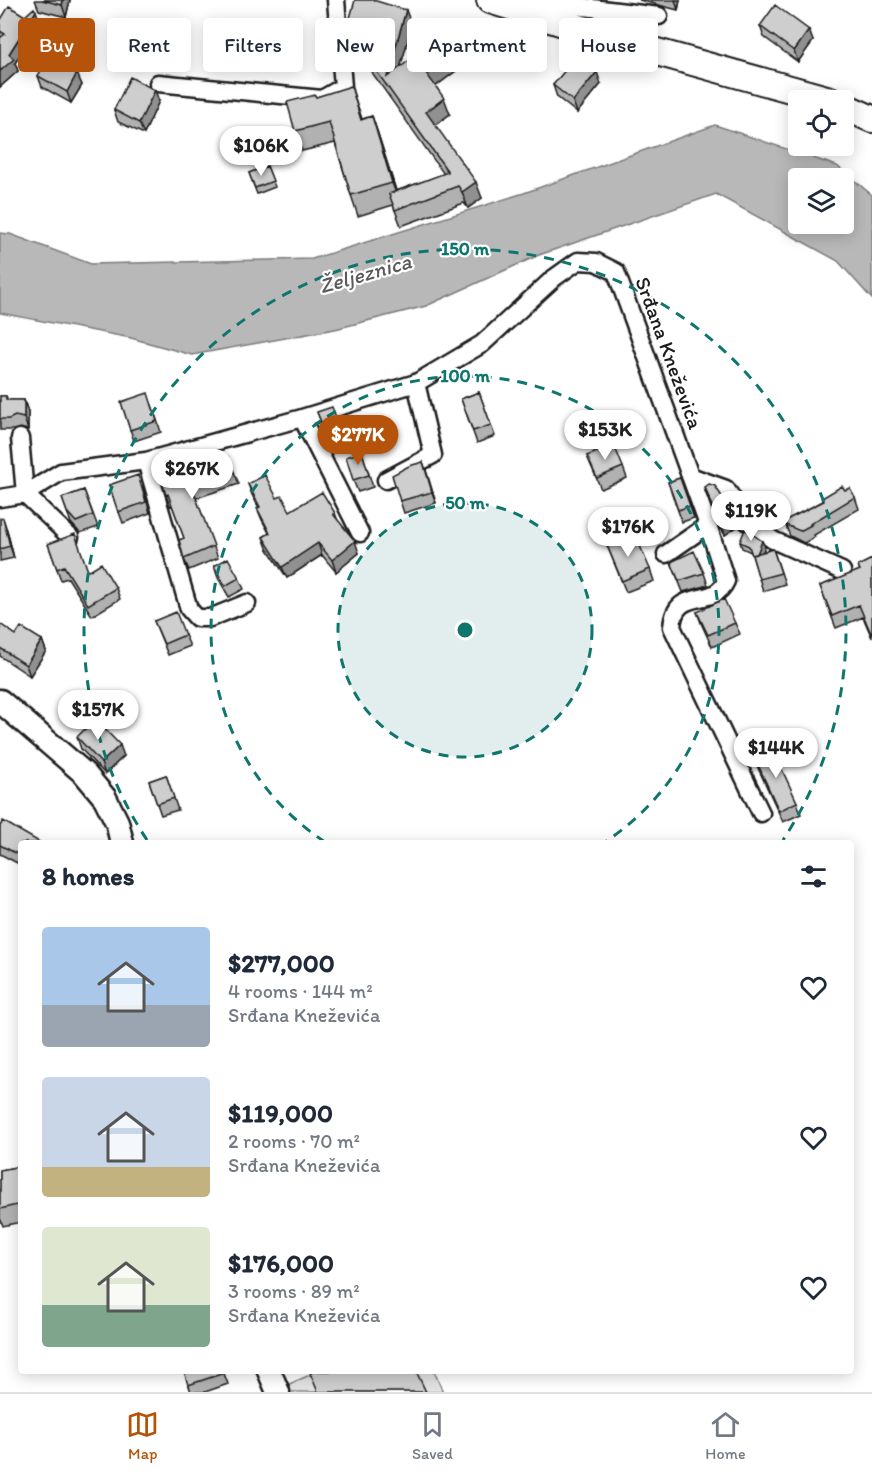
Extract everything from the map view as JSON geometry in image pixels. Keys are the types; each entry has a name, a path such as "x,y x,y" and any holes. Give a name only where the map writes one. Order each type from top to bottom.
{"main road":[{"path":"490,0 526,4 646,49 794,90"},
{"path":"854,111 872,119"},
{"path":"0,700 86,774 105,798 117,822 122,840"},
{"path":"271,1374 278,1392"}],"street":[{"path":"158,83 322,99 343,87 336,0"},
{"path":"526,4 659,16"},
{"name":"Srđana Kneževića","path":"0,498 25,494 61,472 146,461 302,418 416,383 482,344 554,278 578,261 596,262 616,272 708,525 726,582 717,593 680,604 673,615 672,627 761,813"},
{"path":"386,480 433,455 416,383"},
{"path":"302,418 360,534"},
{"path":"20,438 25,494 70,537"},
{"path":"146,461 189,609 197,618 210,618 247,603"},
{"path":"690,476 726,489 747,521 773,540 842,571"},
{"path":"666,554 708,525"}],"shaded area":[{"path":"312,1374 435,1374 443,1392 290,1392 287,1385"}],"water":[{"name":"Željeznica","path":"715,125 788,150 788,156 807,156 839,168 788,168 788,234 716,194 539,255 426,306 335,329 192,355 131,338 0,313 0,233 10,234 91,264 312,259 524,193"},
{"path":"854,180 872,195 872,299 838,261 789,234 854,234"}],"building":[{"path":"42,0 63,0 62,5"},
{"path":"355,0 373,0 406,10 395,49 395,18 350,18"},
{"path":"775,5 809,30 794,51 760,26"},
{"path":"9,6 25,16 34,8 36,11 32,18 18,18 18,40 9,54 14,59 0,71 0,38 5,34 0,31 0,21"},
{"path":"407,62 407,72 427,72 444,98 426,112 476,182 462,192 458,186 395,210 389,194 448,172 377,72 388,72 387,77"},
{"path":"40,72 77,73 67,92 38,76"},
{"path":"564,72 597,72 573,101 553,85"},
{"path":"130,77 155,90 139,123 114,110"},
{"path":"351,86 361,120 372,116 392,183 351,195 329,122 295,131 287,102 315,95 316,97"},
{"path":"267,166 273,181 255,188 249,173"},
{"path":"479,392 491,425 473,431 461,399"},
{"path":"148,393 157,421 130,430 121,402"},
{"path":"0,396 6,396 6,400 24,400 24,418 15,416 0,419"},
{"path":"332,407 342,433 328,439 317,412"},
{"path":"614,445 623,467 597,478 587,456"},
{"path":"362,452 369,475 353,480 346,457"},
{"path":"228,457 234,472 192,487 214,546 184,559 179,540 184,538 158,469 190,460 193,468"},
{"path":"423,462 432,492 400,501 392,475"},
{"path":"138,475 146,502 118,512 109,485"},
{"path":"265,475 277,498 282,496 290,511 322,492 335,513 333,514 355,541 332,560 318,543 282,567 263,537 270,533 248,484"},
{"path":"680,478 690,506 678,510 668,482"},
{"path":"709,484 715,486 734,515 721,523 715,515 705,487"},
{"path":"842,486 845,490 850,488 855,497 800,531 786,525 784,521 824,501 822,498"},
{"path":"84,490 93,515 76,522 67,512 62,498"},
{"path":"3,518 10,546 0,549 0,519"},
{"path":"745,529 762,541 757,554 752,555 749,546 740,542"},
{"path":"75,534 88,571 101,563 116,588 88,605 64,566 57,569 48,544"},
{"path":"625,536 627,543 637,539 650,569 622,581 606,543"},
{"path":"773,549 781,573 759,579 752,555"},
{"path":"694,551 704,573 679,581 671,562"},
{"path":"228,558 239,578 225,586 214,566"},
{"path":"872,559 872,636 859,605 832,616 820,586 860,570 858,566"},
{"path":"724,599 735,623 708,635 697,612"},
{"path":"176,612 185,635 164,644 154,621"},
{"path":"0,624 16,635 21,627 42,640 26,665 0,648"},
{"path":"95,719 120,745 101,763 77,737"},
{"path":"772,748 797,802 779,811 754,756"},
{"path":"166,775 174,798 157,804 149,781"},
{"path":"3,821 36,840 18,840 18,854 0,845 0,826"},
{"path":"18,1167 18,1205 0,1209 0,1170"},
{"path":"185,1374 221,1374 188,1385"},
{"path":"310,1374 417,1374 426,1392 318,1392"}]}
